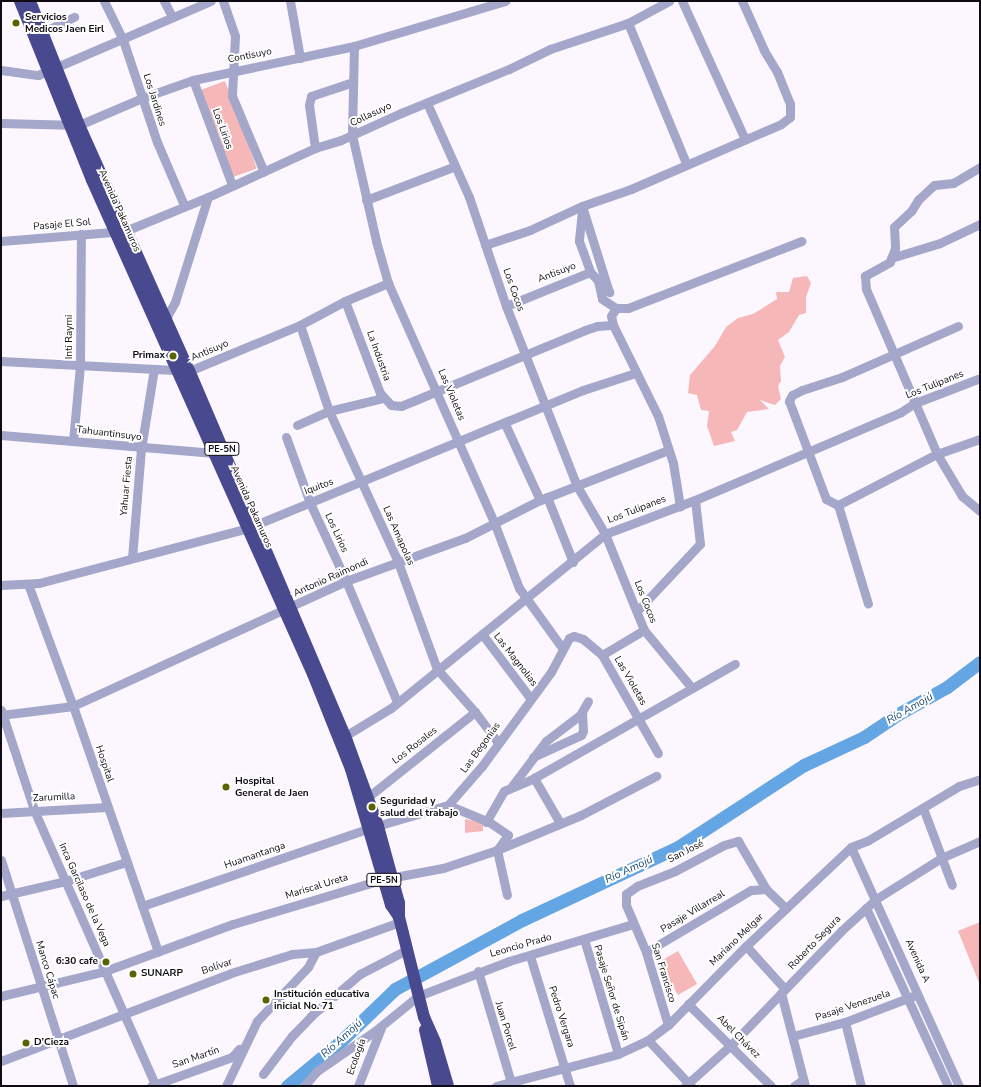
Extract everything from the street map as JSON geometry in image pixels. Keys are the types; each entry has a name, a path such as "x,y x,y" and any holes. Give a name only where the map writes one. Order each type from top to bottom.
{"highway":[{"name":"Avenida Pakamuros","path":"20,1 120,231 184,371 251,527 345,736 368,797 388,878 399,903 399,920 417,992"},
{"name":"Avenida Pakamuros","path":"30,1 41,32 51,70"},
{"name":"Avenida Pakamuros","path":"120,231 165,320 214,454 251,527"},
{"name":"Avenida Pakamuros","path":"288,609 375,827"},
{"name":"PE-5N","path":"417,992 424,1017 435,1042 448,1086"},
{"name":"PE-5N","path":"424,1017 427,1047 438,1086"}],"street":[{"name":"Los Jardines","path":"105,1 123,40 156,142 184,205"},
{"path":"164,1 172,17"},
{"path":"1,70 38,75 123,40 210,1"},
{"path":"223,1 234,31 232,96 264,172"},
{"path":"290,1 300,58"},
{"name":"Contisuyo","path":"1,123 74,125 142,98 193,80 234,70 354,46 480,4 505,1"},
{"name":"Collasuyo","path":"120,231 208,197 315,148 352,135 550,49 628,23 669,1"},
{"path":"682,1 746,139"},
{"path":"485,245 549,223 582,206 631,189 686,163 781,124 790,117 790,104 742,1"},
{"path":"41,32 74,17"},
{"path":"628,23 686,163"},
{"name":"Las Violetas","path":"354,46 352,135 366,200 388,283 438,392 526,600 563,649"},
{"name":"Los Lirios","path":"193,80 232,185"},
{"path":"315,148 309,105 311,96 353,82"},
{"name":"Los Cocos","path":"427,103 453,167 469,197 524,355 577,486 605,534 644,630 692,688"},
{"path":"366,200 453,167"},
{"path":"891,258 895,248 894,227 911,211 918,200 934,185 953,183 980,167"},
{"path":"165,320 176,302 208,197"},
{"path":"582,206 579,241 590,272"},
{"path":"582,206 609,292 616,308"},
{"path":"980,224 940,243 891,258 875,272 865,276 866,289 937,454 962,496 980,511"},
{"name":"Pasaje El Sol","path":"1,241 120,231"},
{"name":"Inti Raymi","path":"73,441 80,365 81,234"},
{"path":"598,281 602,299 616,308 628,308 644,304 802,241"},
{"name":"Antisuyo","path":"506,306 590,272 609,292"},
{"name":"Antisuyo","path":"1,361 184,371 300,325 344,301 388,283"},
{"name":"La Industria","path":"344,301 383,398"},
{"path":"616,308 611,316 613,325 635,373 658,416 678,483 680,506"},
{"name":"Las Amapolas","path":"300,325 329,411 398,562 436,670 475,712 498,742"},
{"path":"297,425 329,411 383,398 390,405 401,406 597,326 613,325"},
{"path":"958,326 895,354 792,396 789,402 826,499 838,504 937,454 980,439"},
{"name":"Yahuar Fiesta","path":"132,558 141,449 154,369"},
{"name":"Iquitos","path":"1,585 28,584 251,527 362,483 545,406 635,373"},
{"name":"Los Tulipanes","path":"345,736 397,702 526,600 605,534 695,500 901,412 915,404 980,378"},
{"path":"505,424 544,499 573,562"},
{"name":"Tahuantinsuyo","path":"1,435 141,449 214,454"},
{"name":"Los Lirios","path":"286,437 310,503 346,581 397,702"},
{"path":"975,442 980,446"},
{"name":"Antonio Raimondi","path":"2,713 73,706 288,609 346,581 465,538 494,522 544,499 668,450"},
{"path":"637,611 700,544 695,500"},
{"path":"838,504 868,604"},
{"name":"Hospital","path":"28,584 73,706 158,952"},
{"path":"602,655 644,630"},
{"name":"Las Magnolias","path":"482,634 531,699"},
{"name":"Las Violetas","path":"569,638 578,636 602,655 658,753"},
{"name":"Las Begonias","path":"375,827 448,805 461,792 531,699 569,638"},
{"path":"486,822 504,791 534,778 735,664"},
{"path":"512,787 546,741 582,712 588,701"},
{"name":"Los Rosales","path":"368,797 475,712"},
{"path":"533,757 581,735 583,731 582,712"},
{"name":"Inca Garcilaso de la Vega","path":"2,713 34,810 126,1014 154,1086"},
{"name":"Mariscal Ureta","path":"1,996 40,985 105,970 233,924 388,878 443,868 497,850 560,823 656,776"},
{"path":"534,778 560,823"},
{"name":"Mariano Melgar","path":"496,1086 511,1084 566,1066 618,1054 648,1040 668,1025 746,946 851,847 866,841 959,786 980,779"},
{"path":"448,805 486,822 508,835 497,850 507,895"},
{"name":"Zarumilla","path":"1,813 107,807"},
{"path":"923,808 952,885"},
{"name":"Huamantanga","path":"142,906 375,827"},
{"name":"San José","path":"626,905 626,894 630,889 675,871 724,845 738,841 766,889"},
{"name":"Roberto Segura","path":"688,1085 732,1044 876,899 941,858 980,841"},
{"name":"Avenida A","path":"851,847 919,994 959,1086"},
{"name":"Manco Cápac","path":"1,860 56,1040 73,1086"},
{"path":"1,896 66,881 126,862"},
{"name":"Pasaje Villarreal","path":"646,952 751,890 762,887 766,889"},
{"path":"766,889 786,908"},
{"name":"San Francisco","path":"626,905 646,952 668,1025"},
{"path":"866,908 948,1086"},
{"name":"Bolívar","path":"1,1061 231,973 292,954 316,952 399,920"},
{"name":"Leoncio Prado","path":"391,1017 417,992 478,971 633,924"},
{"name":"Pasaje Señor de Sipán","path":"584,939 618,1054"},
{"path":"746,946 783,991 804,1083 794,1086"},
{"path":"226,1086 244,1044 256,1021 308,967 316,952"},
{"path":"263,1074 292,1036 312,1016 360,974 407,954"},
{"name":"Pedro Vergara","path":"530,956 566,1066 570,1086"},
{"name":"Juan Porcel","path":"478,971 511,1084"},
{"name":"Pasaje Venezuela","path":"793,1036 845,1022 919,994"},
{"name":"Abel Chávez","path":"688,1004 732,1044 771,1086"},
{"path":"304,1086 317,1071 391,1017"},
{"name":"Ecología","path":"358,1086 378,1032 391,1017"},
{"path":"845,1022 861,1086"},
{"path":"648,1040 688,1085"},
{"name":"San Martín","path":"154,1086 232,1057 244,1044"}],"shaded area":[{"path":"225,81 257,168 232,177 201,90"},
{"path":"807,276 811,283 806,297 806,313 799,315 789,332 778,340 785,357 780,366 781,381 778,386 781,399 775,405 760,400 769,409 747,412 737,430 731,432 735,441 714,446 707,426 709,411 701,410 697,395 688,393 690,375 715,346 726,327 738,318 753,314 777,299 776,292 789,292 793,278"},
{"path":"465,819 483,823 483,831 465,833"},
{"path":"980,922 980,985 958,931"},
{"path":"678,951 697,984 678,995 659,962"}],"waterway":[{"name":"Río Amojú","path":"287,1086 339,1043 395,989 522,920 678,847 804,765 864,737 900,713 947,687 980,662"}],"place":[{"name":"Servicios Medicos Jaen Eirl","path":"16,23"},
{"name":"Primax","path":"173,356"},
{"name":"Hospital General de Jaen","path":"226,787"},
{"name":"Seguridad y salud del trabajo","path":"372,807"},
{"name":"6:30 cafe","path":"106,962"},
{"name":"SUNARP","path":"133,974"},
{"name":"Institución educativa inicial No. 71","path":"266,1000"},
{"name":"D’Cieza","path":"26,1043"}]}
